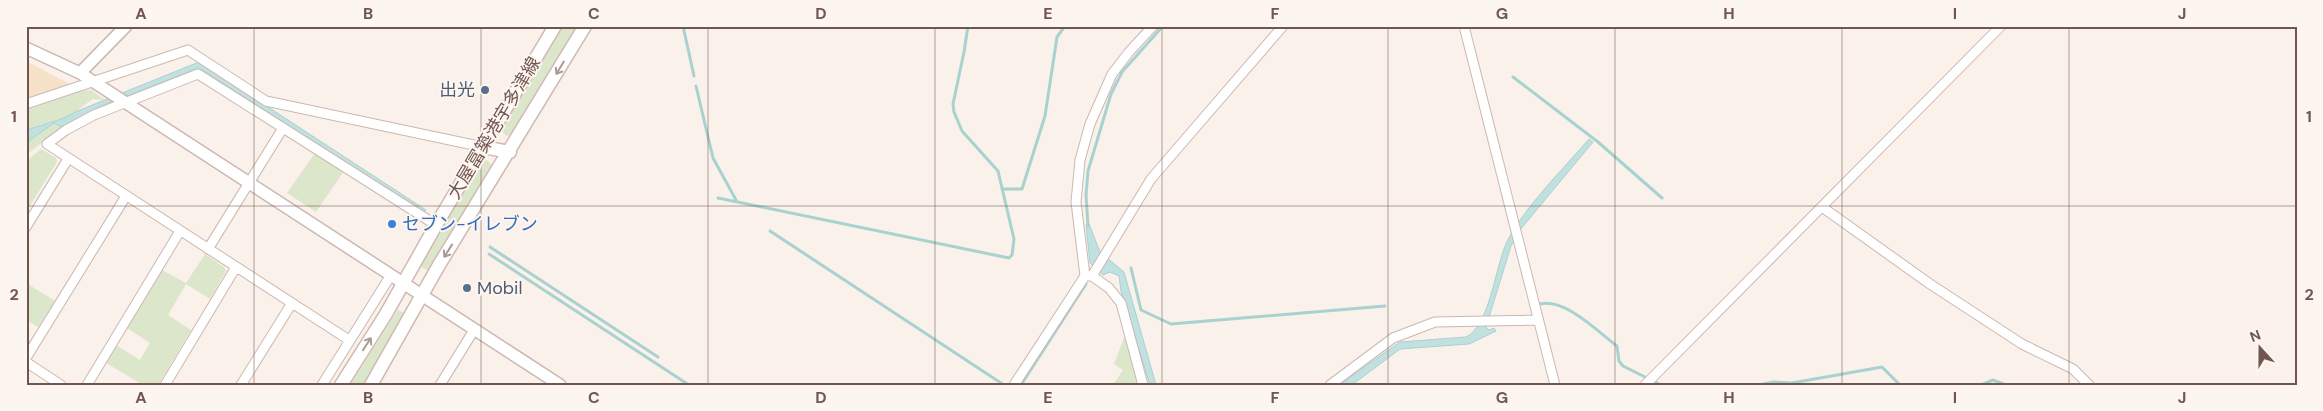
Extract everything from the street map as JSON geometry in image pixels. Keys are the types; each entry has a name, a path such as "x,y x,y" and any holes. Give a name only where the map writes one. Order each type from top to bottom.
{"main road":[{"name":"大屋冨築港宇多津線","path":"341,385 386,314 436,225 555,26"},
{"name":"大屋冨築港宇多津線","path":"371,385 422,295 586,26"},
{"path":"483,147 510,152"}],"street":[{"path":"80,73 126,26"},
{"path":"1143,385 1121,304 1116,295 1090,274 1076,202 1080,160 1090,124 1112,74 1153,26"},
{"path":"1014,385 1104,254 1151,179 1283,26"},
{"path":"1464,26 1555,385"},
{"path":"1648,381 2001,26"},
{"path":"26,48 80,73 560,385"},
{"path":"26,104 188,50 266,101 483,147"},
{"path":"349,340 48,144 81,121 124,102 198,74 436,225"},
{"path":"208,249 283,128"},
{"path":"26,227 68,158"},
{"path":"62,385 26,360 126,196"},
{"path":"1822,207 1930,284 2022,344 2073,369 2089,385"},
{"path":"87,385 180,231"},
{"path":"165,385 236,267"},
{"path":"322,385 391,275"},
{"path":"241,385 292,303"},
{"path":"1330,385 1393,338 1435,322 1538,320"},
{"path":"440,385 474,330"}],"green space":[{"path":"563,26 578,26 513,134 507,136 502,132 502,127"},
{"path":"91,90 105,100 93,99 65,119 41,124 26,131 26,110 82,91"},
{"path":"54,123 62,127 26,155 26,143"},
{"path":"41,149 56,158 57,162 26,212 26,161"},
{"path":"315,153 344,171 316,212 287,193"},
{"path":"487,160 492,165 492,169 427,270 419,266 481,162"},
{"path":"205,254 224,267 226,271 210,299 186,284 168,315 191,330 158,385 143,385 106,363 116,345 140,360 150,343 127,328 162,270 186,283"},
{"path":"26,283 55,301 38,327 26,320"},
{"path":"398,310 404,313 363,385 350,385"},
{"path":"1125,335 1140,385 1113,385 1123,370 1114,364"}],"sand":[{"path":"26,61 70,84 26,99"}],"water":[{"path":"199,62 426,210 424,213 202,70 196,69 99,107 62,127 54,123 26,143 26,131 64,118"},
{"path":"1589,139 1593,142 1520,230 1511,246 1486,327 1489,330 1494,328 1496,331 1469,344 1400,349 1352,385 1339,385 1400,342 1466,337 1474,331 1486,309 1502,254 1513,231 1532,204"},
{"path":"1089,224 1100,252 1124,272 1156,385 1150,385 1121,291 1119,276 1110,272 1103,275 1090,263 1086,225"}],"waterway":[{"path":"683,26 694,76"},
{"path":"718,198 1009,258 1012,255 1014,239 998,171 962,131 954,112 953,104 968,26"},
{"path":"1002,189 1022,189 1045,116 1057,37 1065,26"},
{"path":"1088,226 1086,195 1088,171 1111,94 1122,72 1163,26"},
{"path":"1513,77 1598,142 1662,198"},
{"path":"696,86 713,158 736,200"},
{"path":"770,231 1004,385"},
{"path":"490,247 658,357"},
{"path":"489,254 689,385"},
{"path":"1131,268 1141,310 1171,324 1385,306"},
{"path":"1021,385 1086,284"},
{"path":"1540,304 1550,303 1560,306 1580,317 1617,346 1619,361 1623,366 1661,385"},
{"path":"1759,385 1773,382 1792,383 1882,367 1900,385"},
{"path":"1981,385 1993,380 2006,385"}],"place":[{"name":"出光","path":"485,90"},
{"name":"セブン-イレブン","path":"392,224"},
{"name":"Mobil","path":"467,288"}]}
